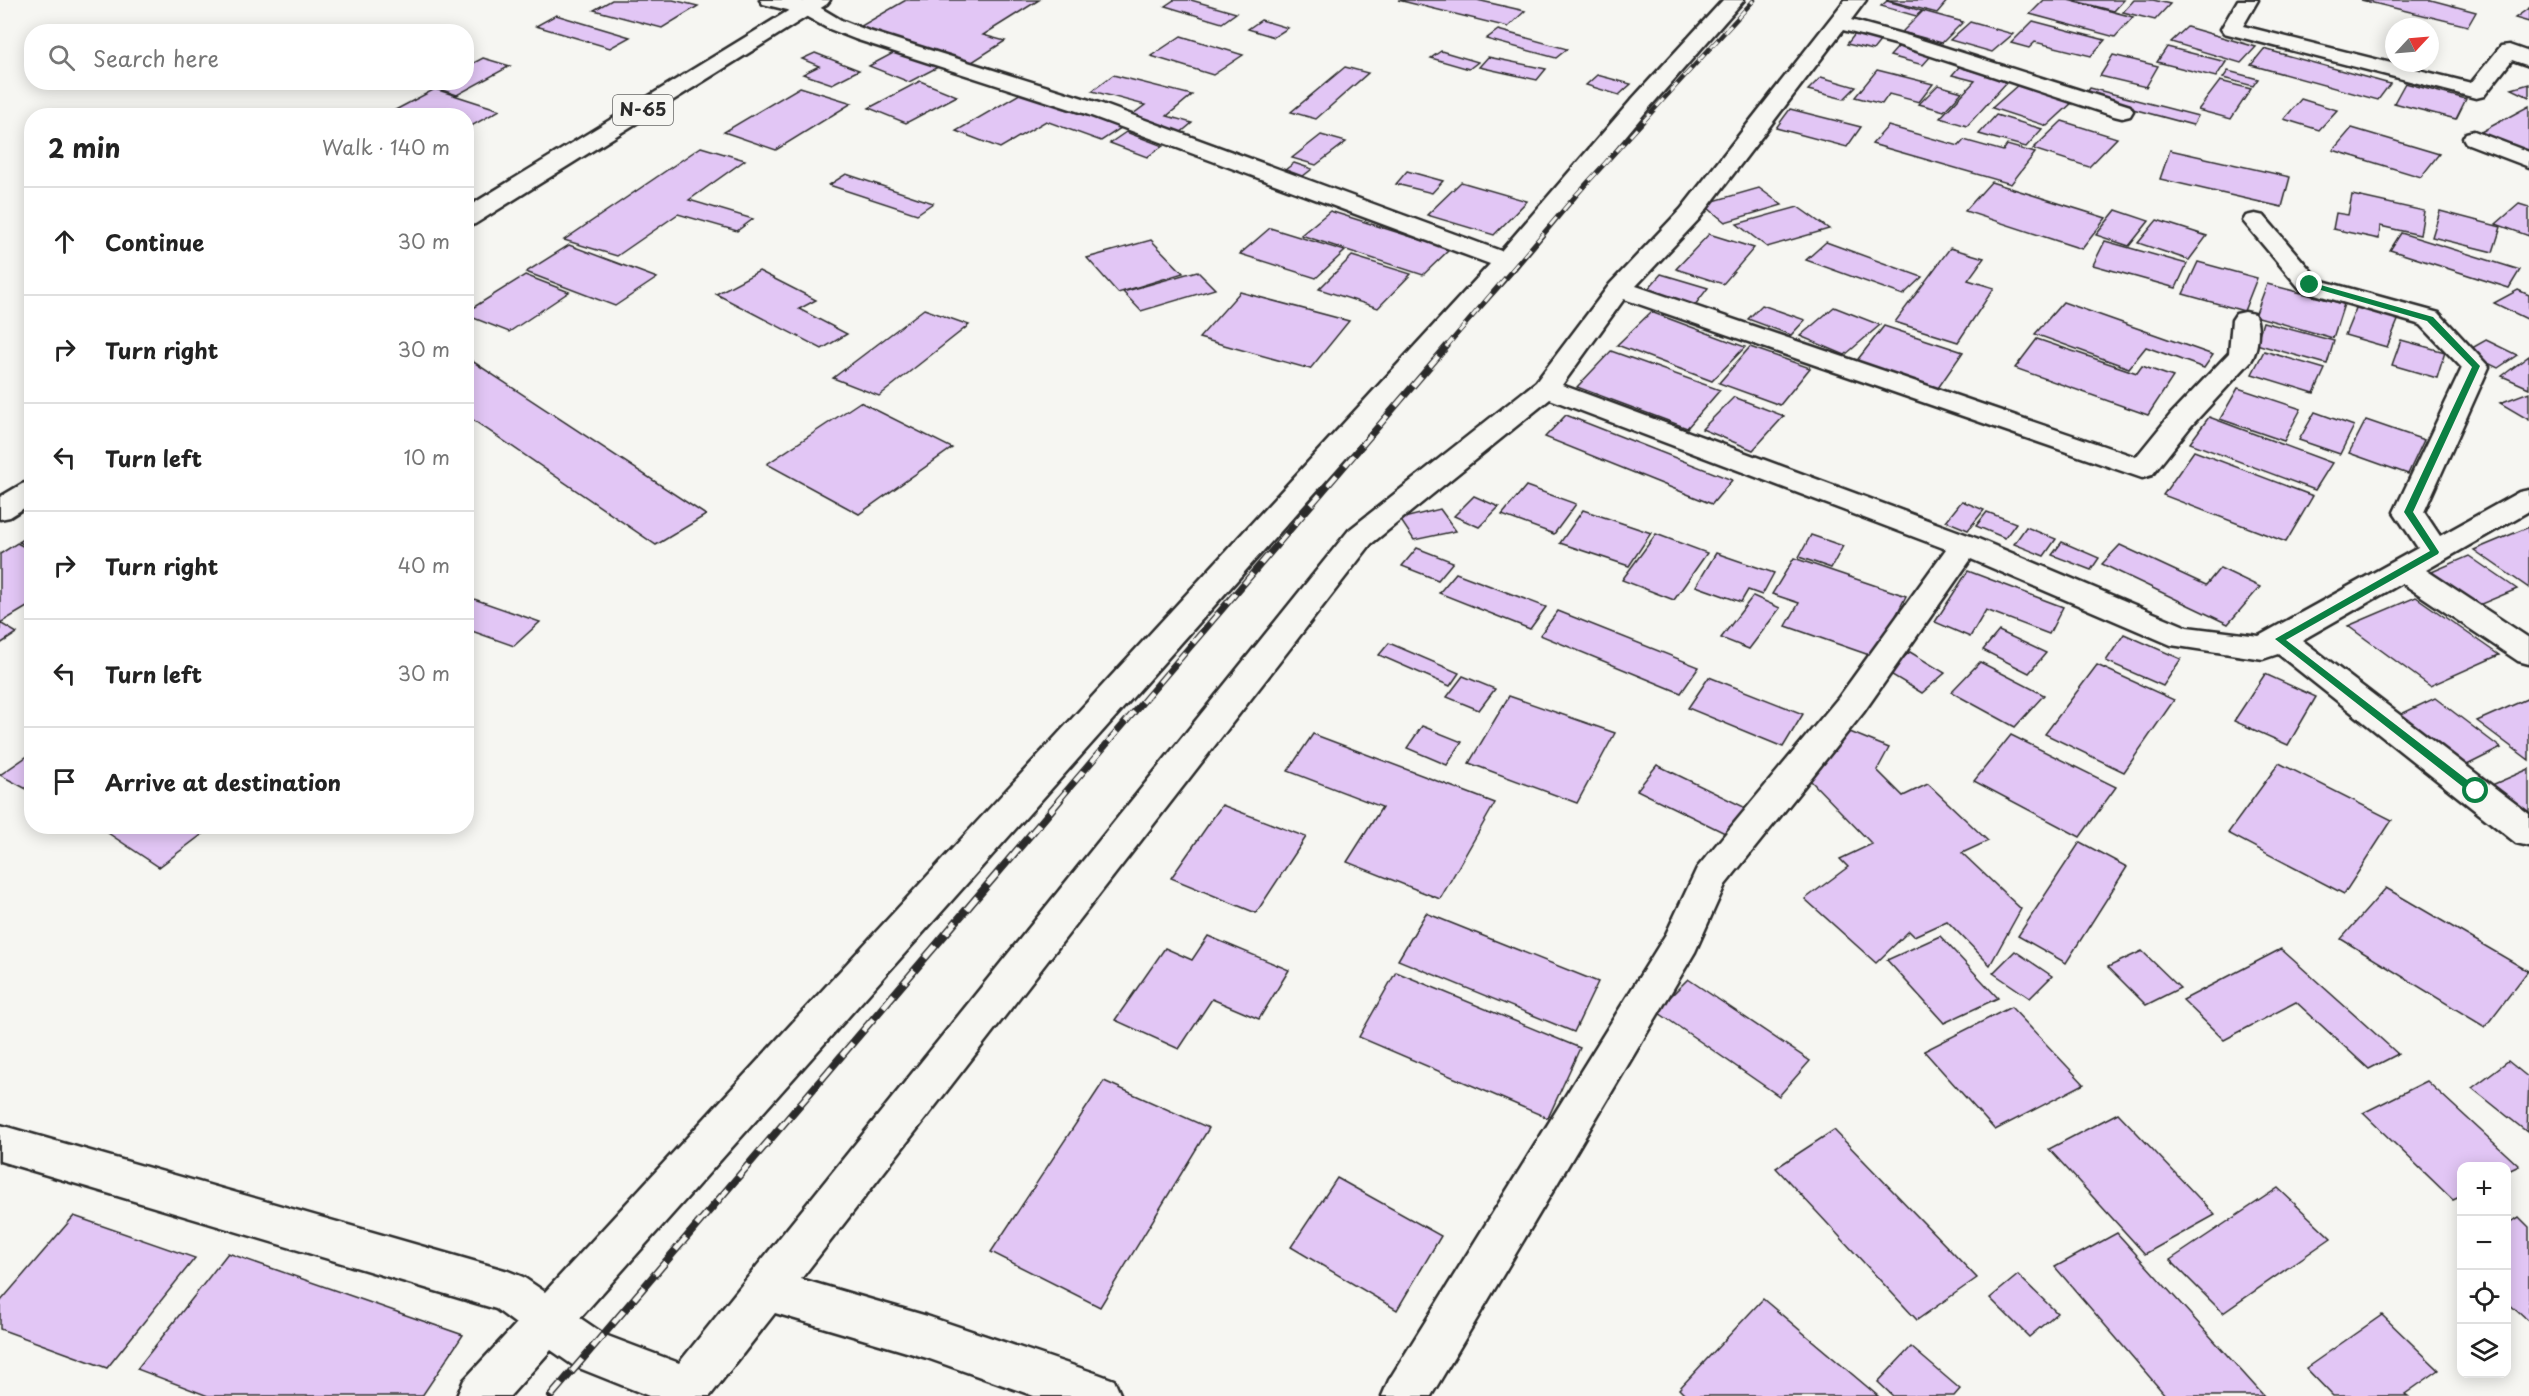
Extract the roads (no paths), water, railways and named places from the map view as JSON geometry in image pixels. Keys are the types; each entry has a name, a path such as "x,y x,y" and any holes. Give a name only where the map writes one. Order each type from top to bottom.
{"main road":[{"path":"770,0 813,4 834,24 862,35 1094,109 1507,262"},
{"path":"480,1396 548,1318 1101,712 1507,262 1641,103 1734,0"},
{"path":"2248,0 2231,30 2475,91 2509,51 2529,60"},
{"name":"N-65","path":"474,214 813,4"},
{"path":"0,1143 508,1292 548,1318 590,1351 685,1392 768,1290 1360,537 1546,388 1619,289 1690,214 1848,12 1902,40 2122,111"},
{"path":"2474,138 2529,160"},
{"path":"2255,220 2310,285 2430,319 2476,366 2409,512 2435,552"},
{"path":"1619,289 2142,469 2181,420 2242,356 2245,320"},
{"path":"1546,388 1965,545 2182,637 2263,648 2529,499"},
{"path":"0,510 24,495"},
{"path":"1405,1396 1682,941 1710,878 1851,705 1965,545"},
{"path":"2404,570 2529,653"},
{"path":"2280,639 2529,833"},
{"path":"768,1290 927,1337 1098,1396"}],"railway":[{"path":"1446,347 1577,194 1754,0"},
{"path":"1058,801 1447,346"},
{"path":"551,1396 1060,800"}]}
